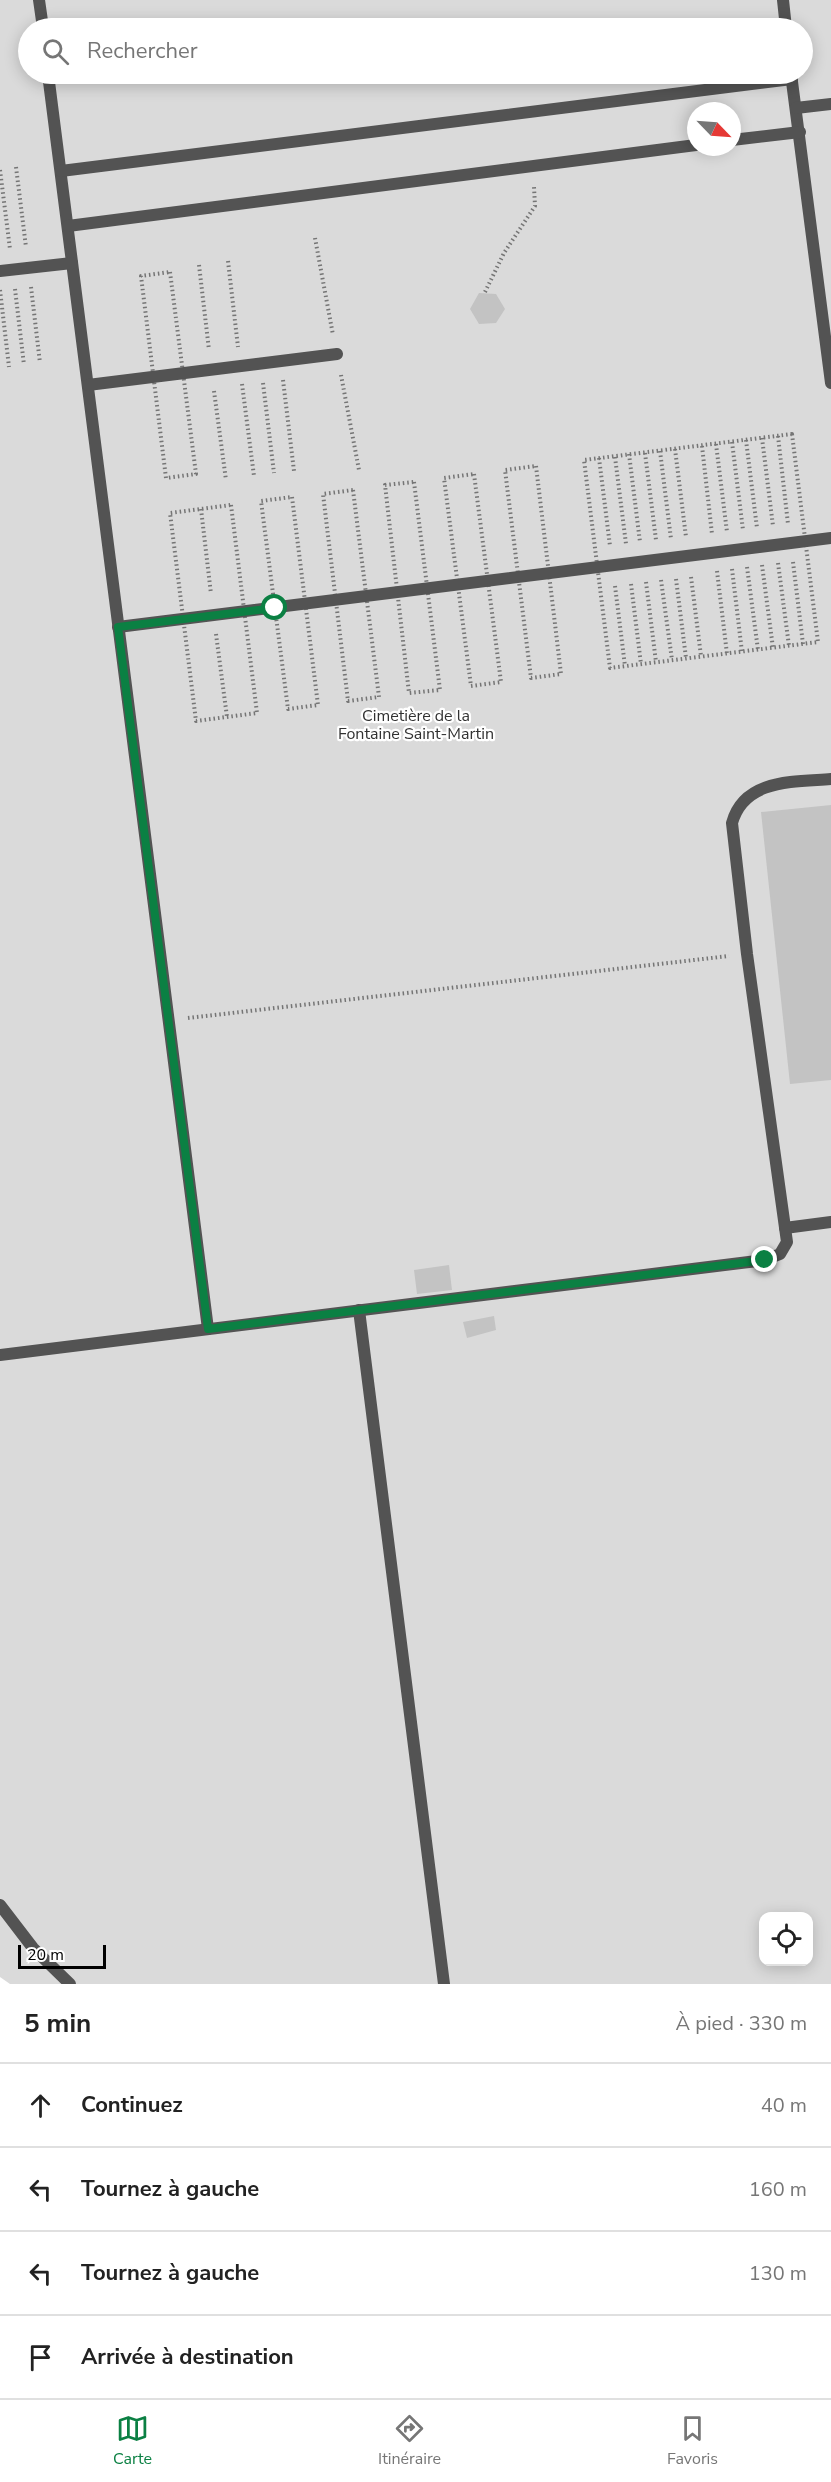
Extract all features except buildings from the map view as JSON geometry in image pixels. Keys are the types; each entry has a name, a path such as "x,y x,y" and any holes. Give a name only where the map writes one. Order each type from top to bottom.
{"lane":[{"path":"39,0 42,18"},
{"path":"783,0 785,18"},
{"path":"49,84 208,1329"},
{"path":"61,171 730,84"},
{"path":"793,84 829,351 831,383"},
{"path":"796,108 831,104"},
{"path":"741,139 800,132"},
{"path":"68,226 687,146"},
{"path":"0,271 72,262"},
{"path":"87,386 337,354"},
{"path":"118,627 831,538"},
{"path":"0,1355 773,1258 785,1249 787,1242 747,954 732,832 734,815 749,795 760,789 775,784 831,779"},
{"path":"785,1228 831,1222"},
{"path":"359,1310 444,1984"},
{"path":"0,1905 33,1948 70,1984"}],"path":[{"path":"486,292 504,253 536,206"},
{"path":"0,290 9,367"},
{"path":"280,361 294,471"},
{"path":"261,364 274,473"},
{"path":"169,1021 747,954"}],"green space":[{"name":"Cimetière de la Fontaine Saint-Martin","path":"0,0 831,0 831,1984 10,1984 0,1977"}],"route":[{"path":"275,608 118,627 208,1329 765,1260"}]}
